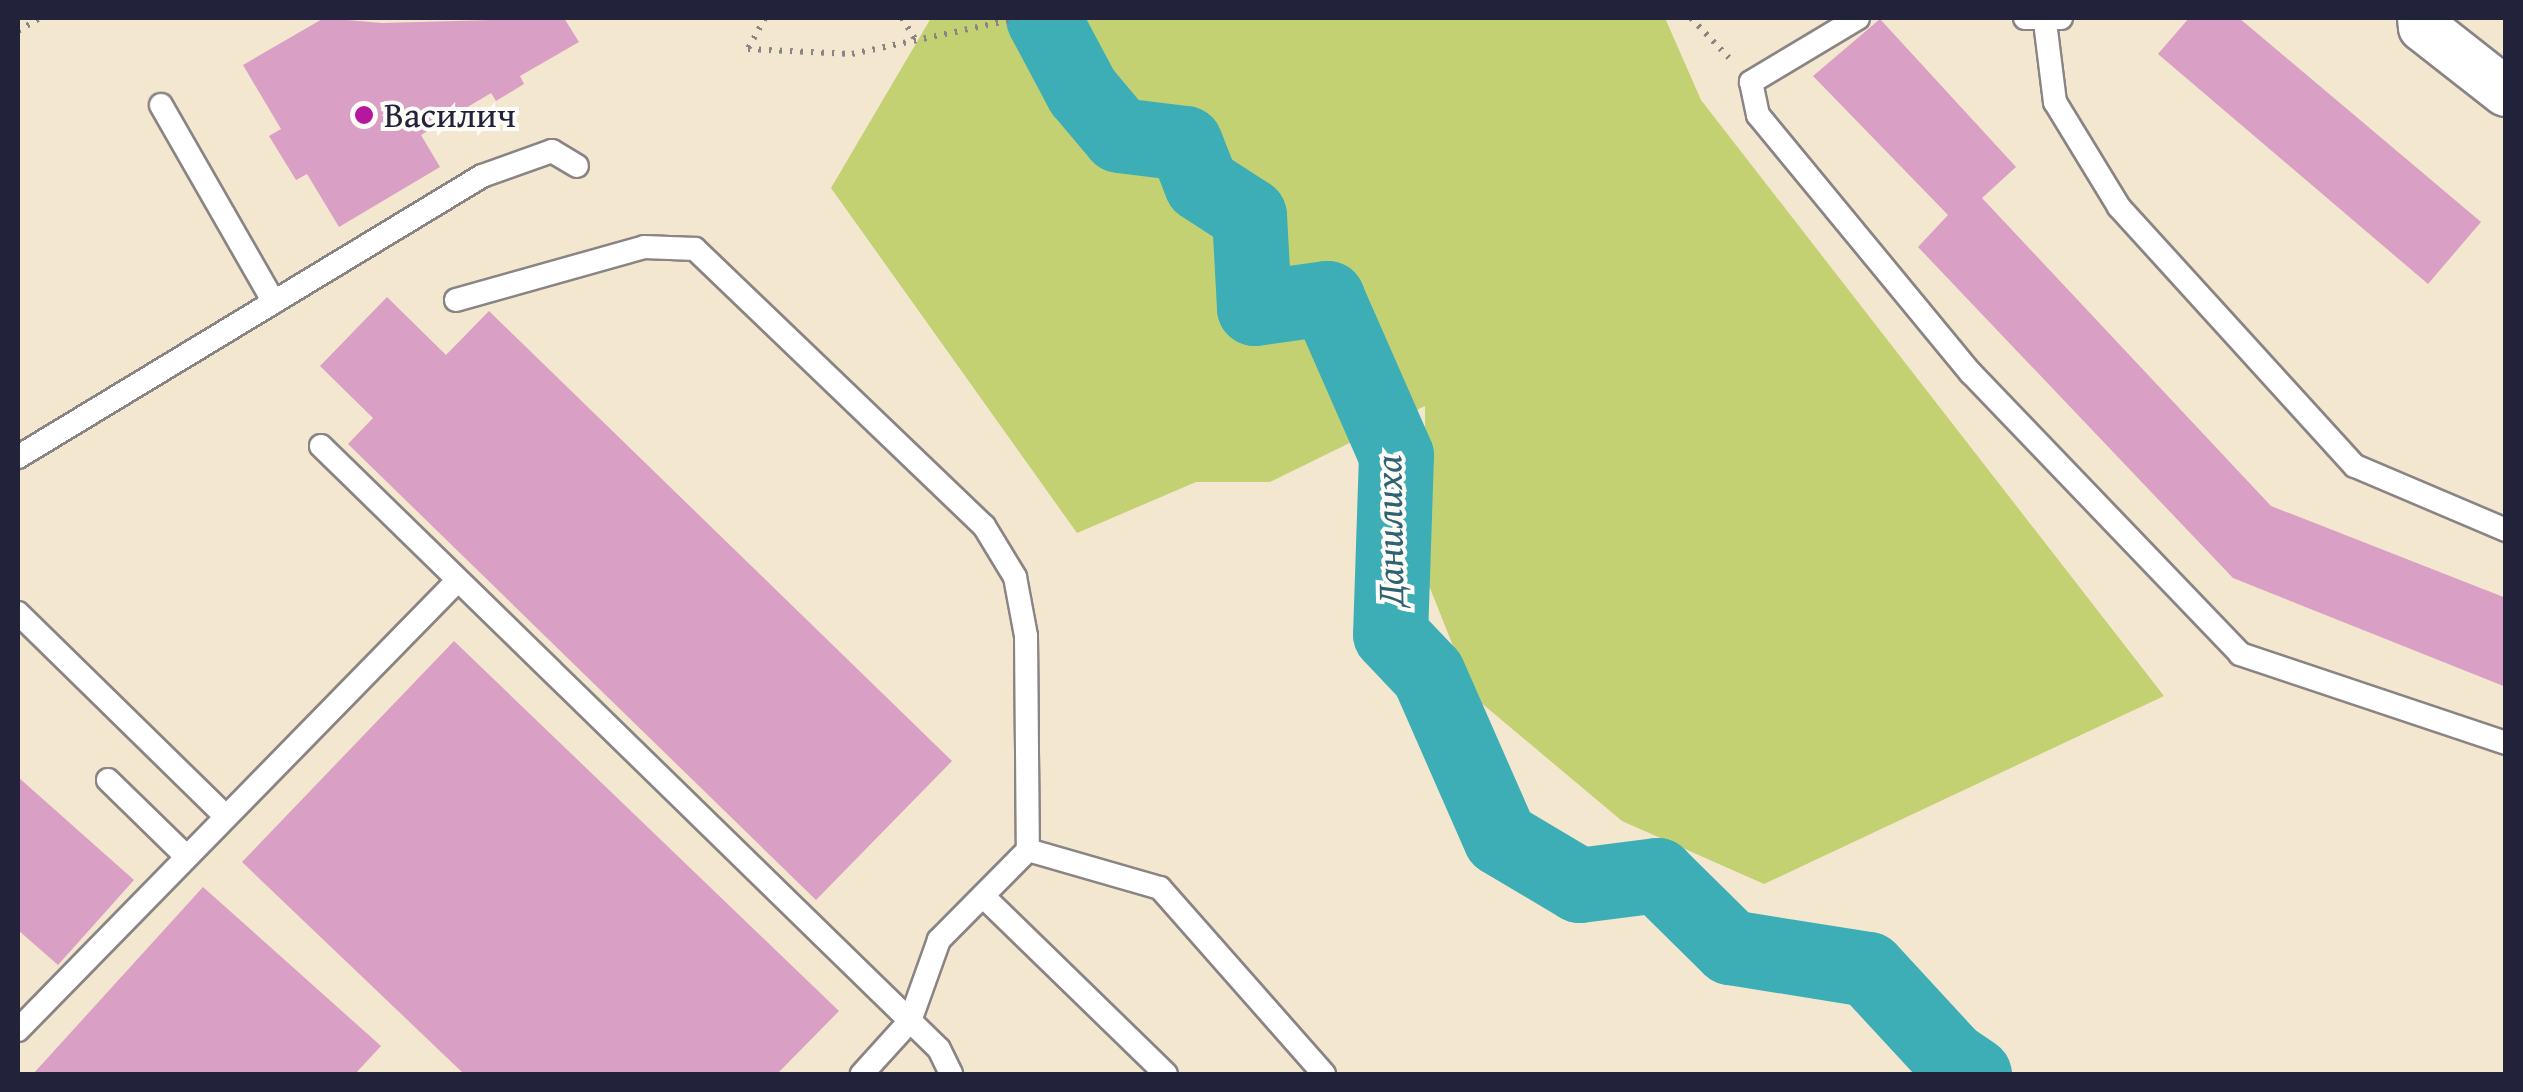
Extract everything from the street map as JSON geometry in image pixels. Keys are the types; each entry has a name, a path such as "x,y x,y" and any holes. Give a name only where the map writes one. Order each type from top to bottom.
{"street":[{"path":"2422,18 2423,27 2506,92"}],"lane":[{"path":"1858,18 1751,82 1758,115 1971,373 2240,654 2506,744"},
{"path":"2044,19 2055,102 2119,206 2145,236 2355,466 2506,530"},
{"path":"161,105 274,302"},
{"path":"18,457 482,176 552,151 577,166"},
{"path":"456,300 644,247 695,248 984,526 1016,576 1026,636 1028,850 939,940 910,1021 862,1074"},
{"path":"321,446 910,1021 938,1049 951,1074"},
{"path":"18,1030 458,580"},
{"path":"18,614 226,817"},
{"path":"108,780 187,857"},
{"path":"1028,850 1160,888 1324,1074"},
{"path":"983,896 1166,1074"}],"path":[{"path":"18,31 40,18"},
{"path":"765,18 748,49 852,54 1020,18"},
{"path":"902,18 916,40"},
{"path":"1691,18 1751,82"}],"green space":[{"path":"931,18 1665,18 1701,100 2164,696 1764,884 1622,821 1473,696 1426,578 1425,406 1270,482 1196,482 1077,533 831,188"}],"building":[{"name":"Василич","path":"324,18 382,23 564,18 579,42 520,76 524,84 496,101 491,93 421,135 440,167 339,227 307,174 296,180 269,136 281,129 243,65"},
{"path":"2189,18 2239,18 2481,222 2428,284 2158,54"},
{"path":"1880,19 2016,167 1982,198 2271,506 2506,598 2506,687 2233,578 1918,247 1948,215 1813,76"},
{"path":"387,297 446,355 489,311 952,761 816,900 348,444 373,418 320,366"},
{"path":"454,641 839,1011 777,1074 464,1074 242,862"},
{"path":"18,777 134,880 58,965 18,930"},
{"path":"203,887 381,1046 355,1074 33,1074"}],"waterway":[{"name":"Данилиха","path":"1043,18 1082,91 1119,135 1185,143 1201,184 1249,215 1254,308 1327,298 1396,455 1390,634 1428,674 1500,838 1579,885 1657,875 1730,947 1868,969 1950,1058 1974,1074"}],"place":[{"name":"Василич","path":"364,115"}]}
